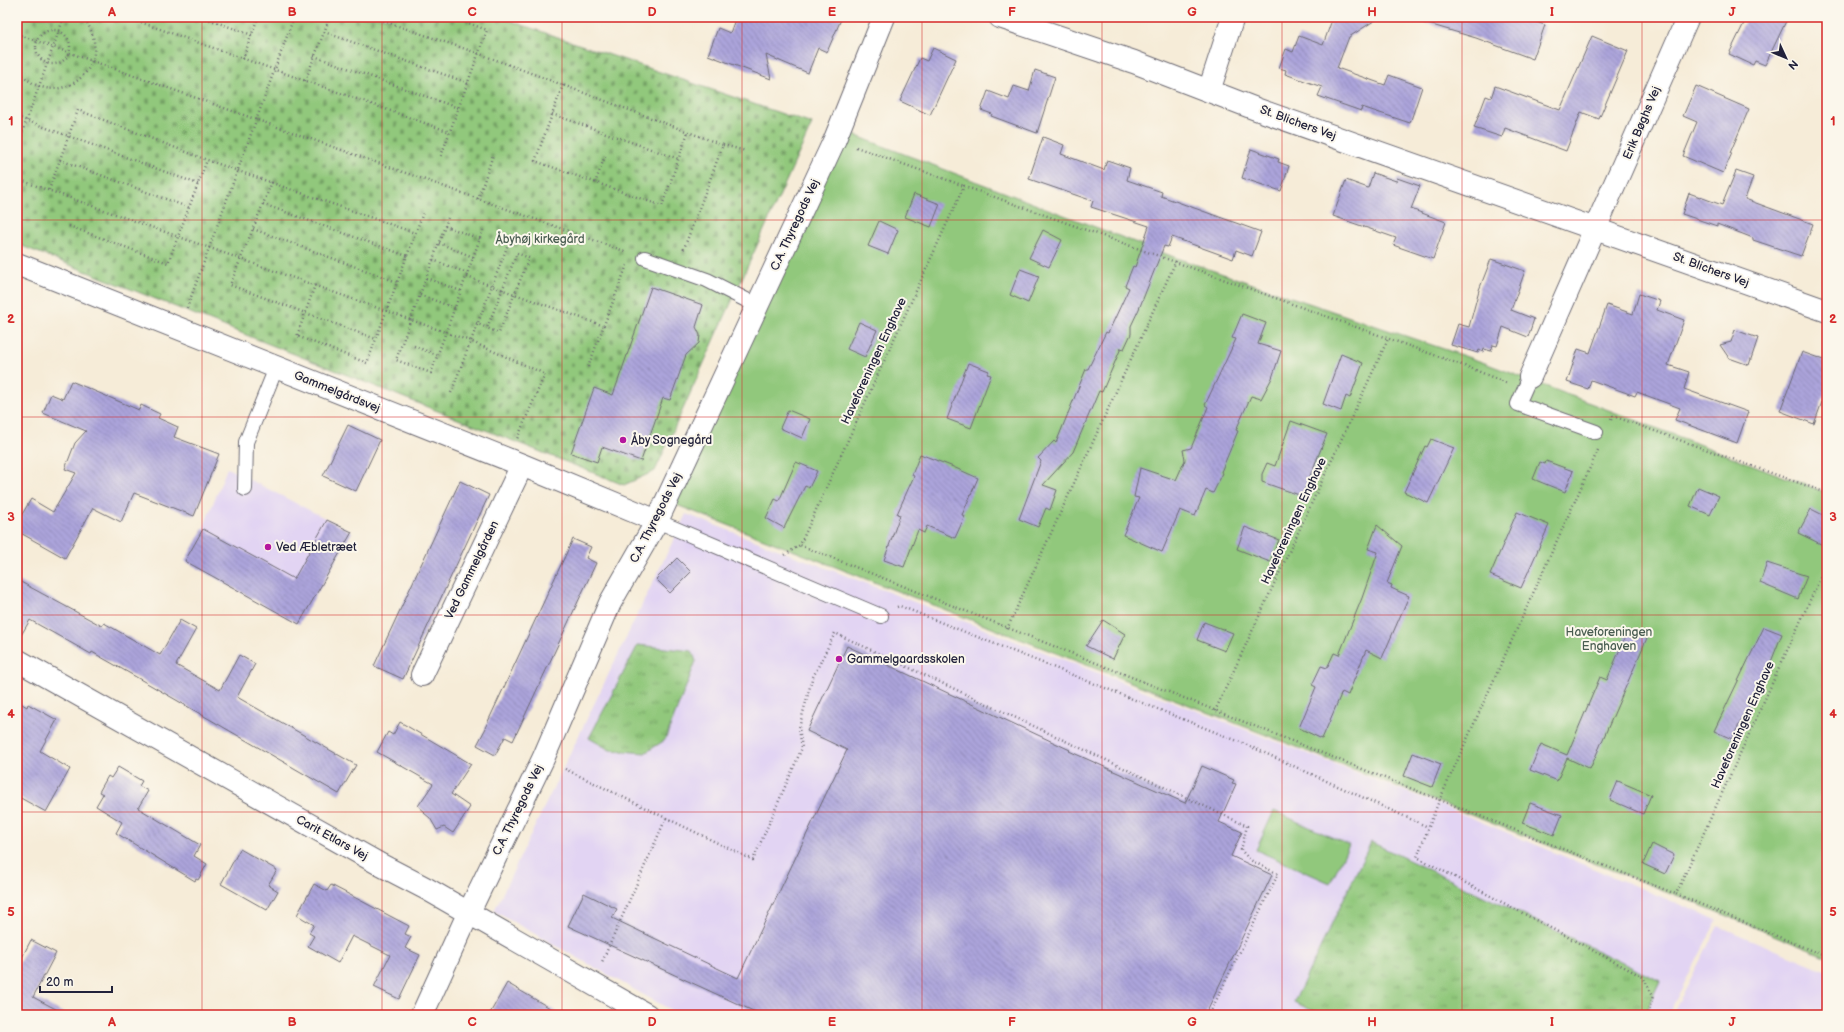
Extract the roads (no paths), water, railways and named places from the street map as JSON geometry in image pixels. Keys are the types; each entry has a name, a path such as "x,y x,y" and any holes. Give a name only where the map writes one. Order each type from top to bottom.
{"street":[{"name":"C.A. Thyregods Vej","path":"422,1015 468,914 543,759 610,604 657,521 758,306 835,139 884,17"},
{"name":"St. Blichers Vej","path":"1000,17 1134,62 1209,91 1827,311"},
{"path":"1209,91 1233,17"},
{"name":"Erik Bøghs Vej","path":"1596,229 1688,17"},
{"path":"1527,384 1596,229"},
{"name":"Gammelgårdsvej","path":"17,264 657,521"},
{"name":"Ved Gammelgården","path":"422,675 515,463"},
{"name":"Carit Etlars Vej","path":"17,660 646,1015"}],"lane":[{"path":"645,258 707,280 758,306"},
{"path":"245,488 246,442 276,368"},
{"path":"1527,384 1518,404 1600,434"},
{"path":"657,521 881,616"}],"place":[{"name":"Åby Sognegård","path":"623,440"},
{"name":"Ved Æbletræet","path":"268,547"},
{"name":"Gammelgaardsskolen","path":"839,659"}],"park label":[{"name":"Åbyhøj kirkegård","path":"540,239"},
{"name":"Haveforeningen Enghaven","path":"1609,639"}]}
